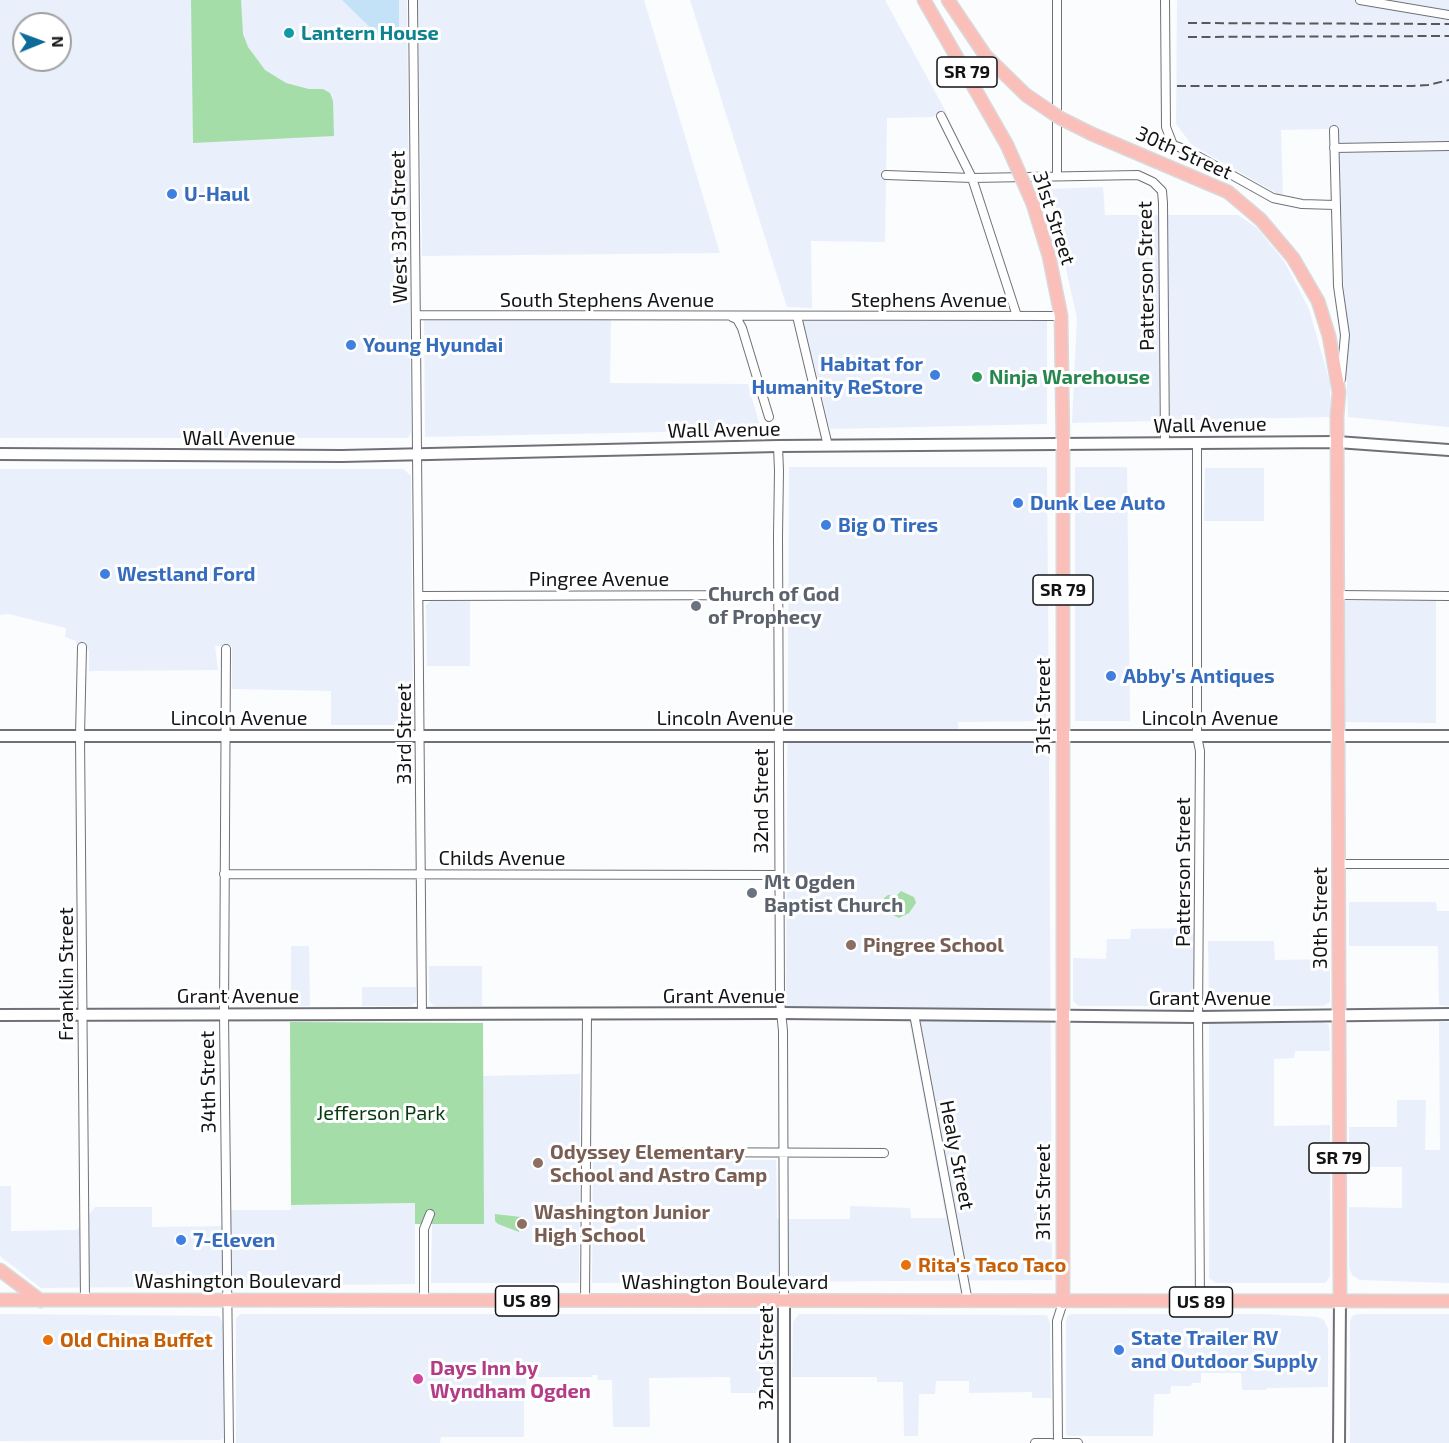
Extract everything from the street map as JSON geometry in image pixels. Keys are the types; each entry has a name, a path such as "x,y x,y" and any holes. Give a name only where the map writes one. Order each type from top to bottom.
{"main road":[{"name":"31st Street","path":"924,0 1007,145 1033,204 1049,256 1061,316 1063,1302"},
{"name":"30th Street","path":"948,0 986,55 1026,95 1060,118 1092,134 1228,192 1261,220 1293,258 1318,301 1329,336 1339,392 1337,442 1340,1301"},
{"path":"0,1270 41,1301"},
{"name":"Washington Boulevard","path":"0,1300 1449,1301"}],"street":[{"name":"West 33rd Street","path":"413,0 418,454"},
{"name":"31st Street","path":"1057,0 1057,176"},
{"path":"1165,0 1166,127 1173,145 1187,150 1273,198 1302,204 1335,205"},
{"path":"1360,0 1449,15"},
{"path":"941,116 972,178 1017,316"},
{"name":"30th Street","path":"1334,130 1338,286 1345,335 1339,392"},
{"path":"1334,148 1449,146"},
{"path":"886,175 972,178 1057,176"},
{"name":"Patterson Street","path":"1057,176 1138,175 1153,182 1162,191 1165,444"},
{"name":"South Stephens Avenue","path":"416,315 797,316"},
{"path":"732,316 737,319 742,328 769,417"},
{"path":"797,316 828,446"},
{"name":"Stephens Avenue","path":"797,316 1061,316"},
{"name":"Wall Avenue","path":"0,454 342,456 778,446 1337,442 1449,450"},
{"name":"Patterson Street","path":"1197,444 1197,736 1200,751 1198,1017 1200,1302"},
{"name":"32nd Street","path":"778,446 784,1443"},
{"name":"33rd Street","path":"418,454 422,1014"},
{"name":"Pingree Avenue","path":"419,596 778,595"},
{"path":"1338,595 1449,596"},
{"name":"Franklin Street","path":"82,647 80,736 85,1300"},
{"name":"34th Street","path":"225,649 224,1014 229,1443"},
{"name":"Lincoln Avenue","path":"0,736 1449,736"},
{"path":"1340,864 1449,864"},
{"name":"Childs Avenue","path":"224,874 779,875"},
{"path":"585,1301 587,1014"},
{"name":"Grant Avenue","path":"0,1015 914,1014 1198,1017 1449,1014"},
{"name":"Healy Street","path":"914,1014 968,1302"},
{"path":"660,1152 884,1154"},
{"path":"424,1300 424,1229 430,1214"},
{"name":"30th Street","path":"1339,1443 1340,1301"},
{"name":"31st Street","path":"1058,1443 1057,1321 1063,1302"},
{"path":"1035,1443 1052,1443"},
{"path":"1063,1443 1078,1443"}],"shaded area":[{"path":"0,0 407,0 411,432 408,438 0,438"},
{"path":"418,0 644,0 720,253 422,256"},
{"path":"690,0 885,0 946,112 932,117 887,118 885,242 811,241 812,308 787,307"},
{"path":"1177,0 1449,0 1449,427 1348,417 1339,153 1330,152 1329,129 1281,130 1283,197 1192,145 1176,124"},
{"path":"1103,187 1105,215 1238,215 1257,228 1284,261 1309,309 1330,383 1331,417 1072,423 1077,318 1048,189"},
{"path":"424,315 611,316 610,383 748,384 761,430 425,437"},
{"path":"803,320 1047,321 1047,424 830,429"},
{"path":"789,467 1047,467 1049,721 958,722 959,739 1049,741 1052,1280 592,1283 593,1160 776,1160 777,1219 850,1219 850,1206 910,1208 911,1218 946,1218 909,1019 941,1018 941,1009 786,1007"},
{"path":"1075,467 1127,467 1130,721 1075,721"},
{"path":"1205,468 1264,468 1264,521 1204,521"},
{"path":"0,469 403,469 411,476 413,719 409,725 331,725 331,691 232,689 232,646 215,646 218,670 89,671 89,650 65,637 66,628 9,614 0,615"},
{"path":"432,600 470,600 470,666 427,666 426,605"},
{"path":"1436,600 1436,723 1344,722 1343,601"},
{"path":"1349,902 1436,902 1437,911 1449,911 1449,1006 1439,1005 1438,946 1349,946"},
{"path":"1195,928 1192,1006 1079,1006 1073,1001 1073,958 1106,959 1107,939 1130,939 1131,929"},
{"path":"1208,941 1274,941 1275,960 1330,959 1330,1002 1323,1006 1211,1006 1209,1003"},
{"path":"291,946 309,946 310,1006 291,1006"},
{"path":"429,966 482,966 482,1006 434,1006 429,1001"},
{"path":"362,987 416,987 416,1002 411,1006 362,1006"},
{"path":"1210,1022 1322,1022 1329,1025 1330,1051 1295,1051 1294,1058 1274,1059 1274,1126 1330,1125 1330,1276 1325,1283 1216,1283 1209,1278"},
{"path":"1439,1022 1449,1022 1449,1283 1360,1280 1352,1275 1349,1267 1349,1207 1402,1208 1402,1167 1349,1167 1349,1127 1397,1127 1397,1100 1426,1100 1425,1150 1440,1150"},
{"path":"580,1074 579,1283 431,1283 432,1224 484,1224 483,1076"},
{"path":"0,1186 11,1186 11,1231 77,1230 95,1207 152,1207 152,1227 222,1226 227,1210 291,1210 291,1205 415,1203 415,1284 41,1288 0,1256"},
{"path":"0,1314 219,1316 223,1323 223,1438 220,1440 0,1441"},
{"path":"241,1314 773,1314 779,1320 779,1393 731,1393 730,1377 649,1378 650,1427 613,1427 612,1380 598,1380 597,1375 592,1375 592,1377 528,1377 524,1391 524,1437 441,1437 440,1443 236,1443 236,1318"},
{"path":"799,1314 1047,1315 1050,1323 1051,1398 1032,1398 1032,1392 969,1393 969,1381 936,1381 935,1394 919,1394 918,1436 904,1436 903,1382 877,1382 877,1377 792,1377 793,1322"},
{"path":"1071,1314 1262,1314 1317,1317 1324,1320 1328,1329 1328,1387 1242,1390 1241,1373 1201,1373 1201,1383 1192,1383 1191,1386 1171,1386 1170,1394 1154,1394 1153,1436 1068,1436 1066,1434 1066,1322 1067,1317"},
{"path":"1357,1314 1449,1314 1449,1443 1350,1443 1350,1322 1352,1316"}],"green space":[{"path":"191,0 241,0 243,34 248,47 265,70 286,83 309,89 323,89 330,93 333,101 334,136 193,143"},
{"path":"901,891 914,897 916,903 909,913 899,918 883,910 883,905 884,898 888,895 897,895"},
{"name":"Jefferson Park","path":"290,1022 483,1023 484,1224 415,1224 415,1203 291,1205"},
{"path":"495,1214 521,1217 519,1232 498,1224 495,1221"}],"water":[{"path":"342,0 399,0 397,37 392,40 385,39 377,34"}],"railway":[{"path":"1188,23 1449,24"},
{"path":"1188,37 1449,36"},
{"path":"1177,86 1412,86 1449,80"}],"place":[{"name":"Lantern House","path":"289,33"},
{"name":"U-Haul","path":"172,194"},
{"name":"Young Hyundai","path":"351,345"},
{"name":"Habitat for Humanity ReStore","path":"935,375"},
{"name":"Ninja Warehouse","path":"977,377"},
{"name":"Dunk Lee Auto","path":"1018,503"},
{"name":"Big O Tires","path":"826,525"},
{"name":"Westland Ford","path":"105,574"},
{"name":"Church of God of Prophecy","path":"696,606"},
{"name":"Abby's Antiques","path":"1111,676"},
{"name":"Mt Ogden Baptist Church","path":"752,893"},
{"name":"Pingree School","path":"851,945"},
{"name":"Odyssey Elementary School and Astro Camp","path":"538,1163"},
{"name":"Washington Junior High School","path":"522,1224"},
{"name":"7-Eleven","path":"181,1240"},
{"name":"Rita's Taco Taco","path":"906,1265"},
{"name":"Old China Buffet","path":"48,1340"},
{"name":"State Trailer RV and Outdoor Supply","path":"1119,1350"},
{"name":"Days Inn by Wyndham Ogden","path":"418,1379"}]}
